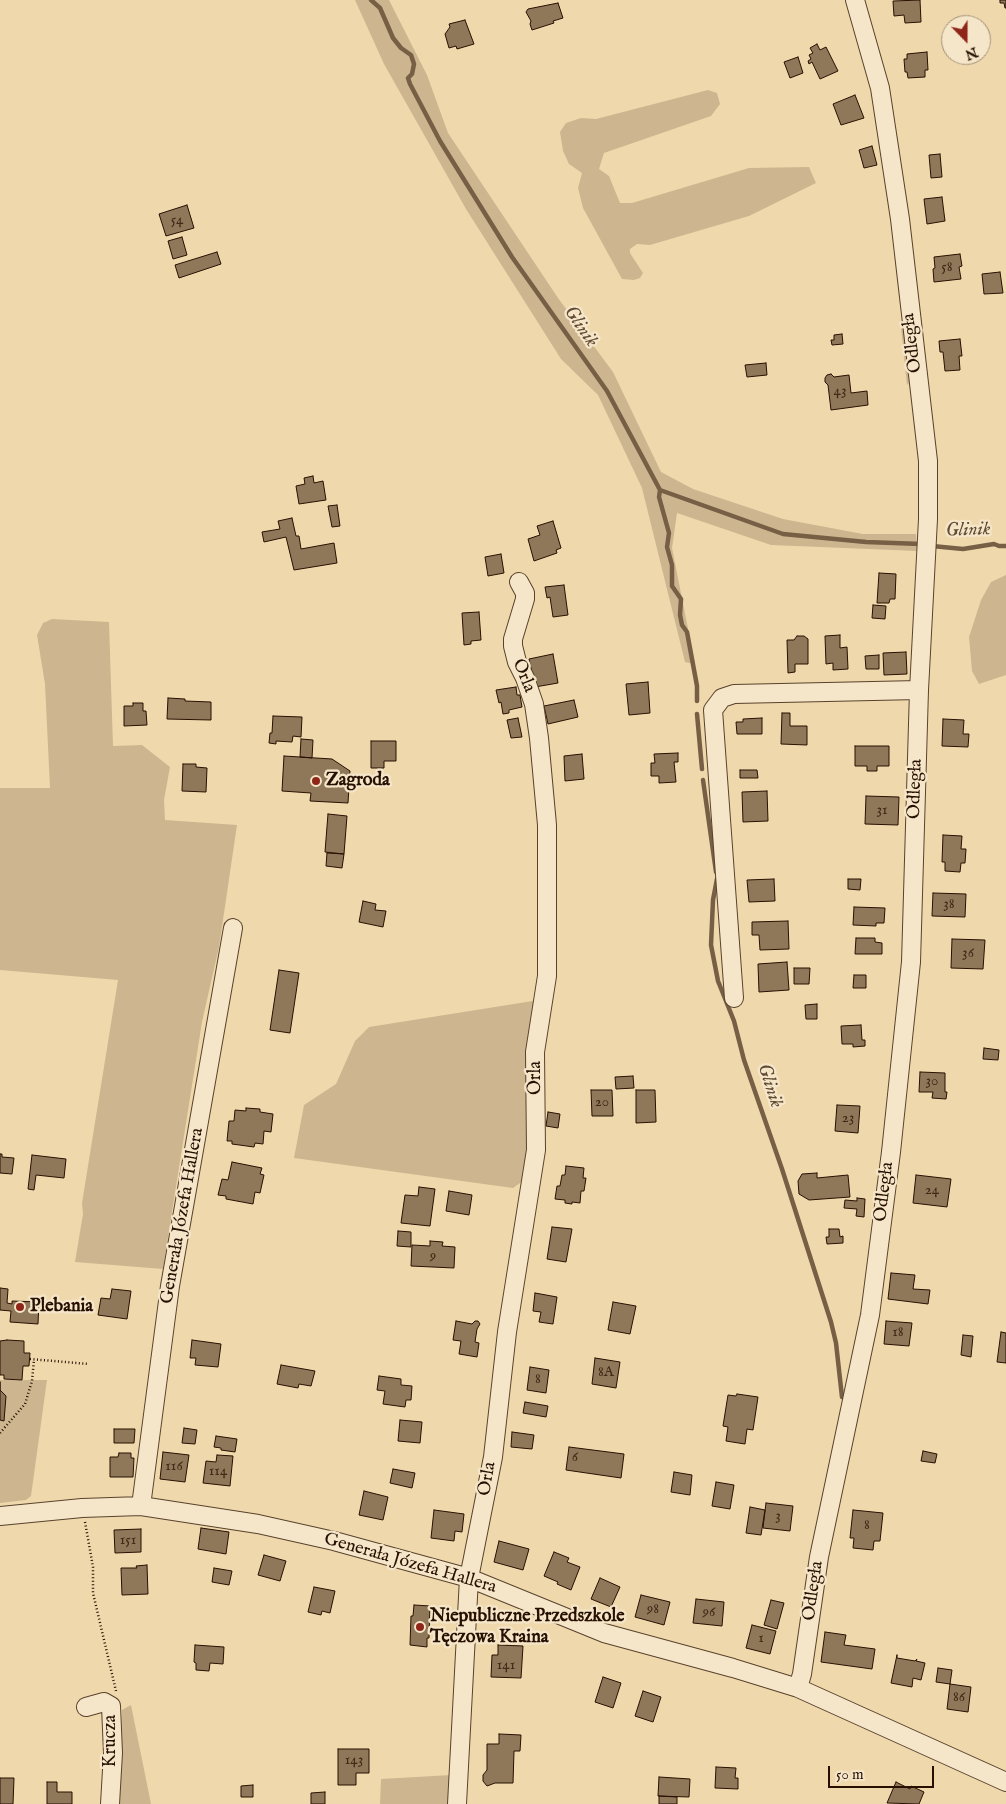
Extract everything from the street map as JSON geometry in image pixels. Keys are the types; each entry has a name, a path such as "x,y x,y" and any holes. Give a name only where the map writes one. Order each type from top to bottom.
{"street":[{"name":"Odległa","path":"798,1688 802,1674 818,1557 870,1315 891,1152 911,962 919,690 927,537 928,461 900,219 880,88 855,0"},
{"name":"Orla","path":"457,1804 469,1578 493,1456 507,1332 536,1150 535,1052 547,976 546,825 540,738 534,704 517,662 513,646 513,639 525,600 525,593 519,582"},
{"path":"734,998 712,719 713,710 722,698 734,694 919,690"},
{"name":"Generała Józefa Hallera","path":"141,1506 170,1286 233,928"},
{"name":"Generała Józefa Hallera","path":"0,1516 82,1508 141,1506 258,1524 334,1541 469,1578 604,1633 733,1668 798,1688 1006,1782"},
{"name":"Krucza","path":"86,1707 104,1702 111,1706 113,1753 110,1804"}],"path":[{"path":"0,1433 25,1404 32,1381 32,1359 89,1364"},
{"path":"82,1508 93,1567 93,1593 116,1690 114,1698"}],"shaded area":[{"path":"355,0 389,0 427,75 448,133 558,298 613,372 661,472 693,489 783,519 863,534 916,534 917,551 771,545 677,513 672,548 695,664 685,662 642,488 598,395 561,359 466,209 384,64"},
{"path":"708,90 717,93 720,104 711,116 604,153 599,169 609,176 620,203 632,203 749,168 809,167 816,183 749,216 650,245 637,244 630,249 630,253 643,273 640,278 634,280 622,279 583,208 578,188 582,173 569,164 563,151 560,132 566,123 581,118 596,119"},
{"path":"901,328 909,329 915,377 907,385"},
{"path":"1006,575 1006,675 979,684 972,671 969,637 981,600 991,582"},
{"path":"52,619 109,622 113,746 142,745 170,767 164,800 165,820 237,825 219,947 202,1022 163,1269 75,1262 83,1214 82,1203 118,980 0,970 0,788 50,788 45,684 37,635 43,623"},
{"path":"539,1000 527,1178 513,1188 294,1158 304,1105 336,1084 355,1041 369,1027"},
{"path":"0,1380 47,1380 31,1496 26,1500 0,1503"},
{"path":"131,1705 151,1804 118,1804 122,1710"},
{"path":"451,1775 449,1804 380,1804 381,1779"}],"building":[{"path":"920,0 921,22 905,23 904,15 894,16 893,1"},
{"path":"1000,0 1006,0 1006,8 1004,3 1000,3"},
{"path":"558,3 563,18 532,30 531,21 526,12 528,9"},
{"path":"465,20 474,44 457,49 456,46 449,48 445,34 450,27 449,24"},
{"path":"817,44 820,50 826,47 838,71 820,79 812,62 809,64 808,61 811,59 809,55 813,53 810,48"},
{"path":"927,52 928,70 925,70 925,77 908,78 907,72 905,72 904,59 907,59 907,54"},
{"path":"798,57 803,73 790,78 784,62"},
{"path":"855,95 864,118 841,125 833,104"},
{"path":"872,146 877,165 864,168 859,150"},
{"path":"940,154 942,177 931,178 929,155"},
{"path":"942,197 945,221 927,224 924,199"},
{"path":"187,205 194,228 166,236 159,214"},
{"path":"182,237 187,255 173,259 168,241"},
{"path":"217,252 221,264 179,278 175,265"},
{"path":"960,254 962,266 959,267 961,279 934,282 934,257"},
{"path":"1000,272 1003,293 984,294 982,274"},
{"path":"842,334 843,344 832,345 831,340 834,340 834,335"},
{"path":"960,339 962,356 959,356 960,370 945,371 943,352 940,352 939,341"},
{"path":"766,363 767,375 747,377 745,365"},
{"path":"831,374 834,377 849,375 851,393 867,391 868,405 831,410 828,385 825,382 825,378"},
{"path":"313,476 314,483 323,481 326,500 299,504 296,486 305,484 304,478"},
{"path":"337,505 340,526 332,527 328,506"},
{"path":"292,518 296,536 299,536 301,549 334,543 337,563 294,570 286,537 264,542 262,532 280,529 278,521"},
{"path":"553,521 561,548 556,550 557,553 534,561 528,539 540,535 537,526"},
{"path":"501,554 504,573 488,576 485,557"},
{"path":"879,573 896,574 895,599 890,599 889,603 877,603"},
{"path":"564,585 568,615 553,617 550,597 547,598 545,587"},
{"path":"873,605 886,606 885,619 872,618"},
{"path":"479,612 481,640 471,641 471,644 464,645 462,613"},
{"path":"840,635 840,648 847,647 848,669 833,670 833,663 826,664 825,636"},
{"path":"797,636 804,636 808,639 808,664 795,664 795,672 788,673 787,640 794,640"},
{"path":"906,652 907,674 884,675 883,653"},
{"path":"553,654 558,683 535,687 529,659"},
{"path":"879,655 879,669 866,669 865,656"},
{"path":"648,682 650,713 629,715 626,684"},
{"path":"516,687 517,695 520,695 522,707 509,710 509,713 503,714 496,690"},
{"path":"168,698 211,702 211,720 167,719"},
{"path":"574,700 578,717 548,724 544,706"},
{"path":"133,703 143,703 143,711 146,711 147,725 124,726 124,706 133,706"},
{"path":"782,713 790,713 790,726 807,726 807,745 781,744"},
{"path":"273,716 302,717 301,737 293,736 292,742 276,741 276,744 269,743 270,733 272,733"},
{"path":"518,718 522,737 511,738 507,720"},
{"path":"762,718 762,734 737,734 736,722 743,722 743,719"},
{"path":"943,719 964,720 963,734 969,734 968,747 942,746"},
{"path":"301,739 313,740 312,758 300,757"},
{"path":"371,741 396,741 396,761 384,761 384,768 371,768"},
{"path":"855,746 889,746 889,766 877,766 877,771 867,771 867,766 855,766"},
{"path":"678,753 678,762 674,762 676,782 659,783 659,776 651,776 651,763 655,763 654,754"},
{"path":"582,754 584,779 565,781 564,756"},
{"name":"Zagroda","path":"284,756 332,759 350,771 348,803 310,801 311,793 282,791"},
{"path":"183,764 196,764 196,767 207,768 206,792 182,791"},
{"path":"740,770 757,770 758,778 740,778"},
{"path":"767,791 768,821 743,822 742,792"},
{"path":"866,796 899,797 898,825 865,824"},
{"path":"328,814 347,816 344,854 325,852"},
{"path":"943,835 962,836 961,849 966,849 965,863 961,863 960,872 945,871 945,862 942,862"},
{"path":"327,853 344,854 342,868 326,866"},
{"path":"774,879 775,901 749,902 747,880"},
{"path":"848,879 861,879 860,890 848,889"},
{"path":"933,893 966,894 965,917 932,916"},
{"path":"363,901 376,904 375,910 386,911 383,927 359,922"},
{"path":"854,907 885,908 884,923 876,923 876,926 853,925"},
{"path":"788,921 789,949 760,950 759,935 752,935 752,922"},
{"path":"856,938 875,938 875,942 882,943 882,954 855,954"},
{"path":"952,939 985,940 983,969 951,968"},
{"path":"787,962 789,990 759,992 758,964"},
{"path":"794,968 810,968 809,984 794,984"},
{"path":"279,970 299,973 290,1033 270,1030"},
{"path":"854,975 866,975 866,988 853,988"},
{"path":"817,1004 817,1019 806,1019 805,1005"},
{"path":"861,1025 862,1040 865,1040 865,1046 853,1047 853,1044 842,1044 841,1026"},
{"path":"984,1048 999,1050 998,1060 983,1059"},
{"path":"920,1072 945,1073 946,1099 932,1098 933,1092 919,1092"},
{"path":"633,1076 634,1088 616,1089 615,1077"},
{"path":"591,1090 612,1090 613,1116 592,1116"},
{"path":"636,1090 655,1090 656,1122 636,1123"},
{"path":"837,1105 860,1106 858,1133 835,1131"},
{"path":"246,1108 260,1109 260,1112 273,1114 271,1132 264,1131 263,1144 255,1143 254,1147 232,1144 232,1141 227,1141 229,1121 234,1121 235,1110 246,1111"},
{"path":"548,1112 560,1114 558,1128 546,1126"},
{"path":"0,1154 2,1154 2,1157 14,1158 12,1174 0,1173"},
{"path":"32,1155 66,1159 64,1178 36,1175 34,1190 28,1189"},
{"path":"232,1162 262,1168 260,1174 264,1175 260,1193 255,1192 253,1204 226,1199 226,1196 218,1195 222,1179 228,1180"},
{"path":"566,1166 584,1168 583,1178 586,1178 584,1191 581,1191 580,1203 565,1203 565,1200 555,1199 557,1186 560,1186 562,1175 565,1175"},
{"path":"817,1173 817,1178 848,1175 850,1197 809,1200 799,1194 798,1181 802,1174"},
{"path":"916,1175 951,1179 947,1207 913,1203"},
{"path":"419,1187 435,1189 430,1226 401,1223 405,1195 418,1196"},
{"path":"449,1191 472,1195 469,1215 446,1211"},
{"path":"857,1198 865,1199 864,1217 856,1216 857,1209 844,1208 845,1200 857,1201"},
{"path":"552,1227 572,1229 566,1262 547,1259"},
{"path":"829,1229 839,1229 840,1237 843,1236 843,1243 827,1244 826,1237 829,1237"},
{"path":"398,1231 411,1232 411,1247 397,1246"},
{"path":"430,1241 443,1242 442,1246 455,1247 454,1268 411,1266 412,1245 430,1246"},
{"path":"891,1273 915,1275 913,1289 930,1290 928,1304 888,1299"},
{"name":"Plebania","path":"0,1288 8,1289 7,1303 12,1304 12,1301 39,1302 38,1324 10,1322 11,1311 0,1310"},
{"path":"112,1289 131,1291 127,1319 98,1315 101,1298 110,1299"},
{"path":"535,1293 557,1297 553,1324 539,1322 541,1312 533,1311"},
{"path":"613,1302 636,1306 630,1334 608,1330"},
{"path":"456,1321 472,1324 478,1321 480,1324 477,1329 475,1342 479,1343 477,1357 459,1354 461,1341 453,1340"},
{"path":"886,1321 912,1323 909,1346 884,1344"},
{"path":"1001,1332 1006,1333 1006,1363 997,1362"},
{"path":"963,1335 973,1336 971,1357 961,1355"},
{"path":"192,1340 221,1344 218,1367 195,1365 196,1358 190,1358"},
{"path":"0,1341 24,1341 24,1353 30,1353 29,1366 23,1366 22,1380 4,1379 4,1375 0,1375"},
{"path":"595,1358 620,1362 616,1388 592,1384"},
{"path":"281,1365 315,1371 311,1386 299,1384 298,1388 277,1384"},
{"path":"530,1367 549,1370 546,1393 527,1390"},
{"path":"379,1376 401,1379 401,1385 412,1386 411,1400 406,1400 405,1407 383,1404 385,1391 377,1390"},
{"path":"0,1390 6,1396 4,1421 0,1420"},
{"path":"737,1394 758,1397 753,1430 747,1429 745,1444 726,1441 728,1427 723,1426 728,1395 736,1396"},
{"path":"525,1402 548,1406 546,1417 523,1413"},
{"path":"400,1420 422,1422 420,1443 398,1441"},
{"path":"184,1428 197,1430 195,1444 182,1443"},
{"path":"114,1429 135,1429 134,1443 114,1443"},
{"path":"512,1432 534,1435 532,1449 511,1447"},
{"path":"216,1436 237,1439 235,1452 214,1447"},
{"path":"569,1447 624,1454 621,1478 566,1470"},
{"path":"923,1451 937,1454 935,1463 921,1461"},
{"path":"163,1452 189,1455 185,1482 160,1479"},
{"path":"119,1453 131,1453 131,1458 134,1458 133,1477 110,1477 110,1457 118,1457"},
{"path":"217,1455 233,1456 230,1486 203,1483 206,1461 216,1462"},
{"path":"393,1469 415,1473 412,1488 390,1483"},
{"path":"674,1472 692,1475 690,1495 671,1492"},
{"path":"716,1482 734,1485 730,1509 712,1506"},
{"path":"364,1491 388,1497 383,1520 359,1515"},
{"path":"766,1503 793,1506 790,1531 763,1528"},
{"path":"750,1507 765,1510 761,1535 746,1533"},
{"path":"434,1510 464,1514 462,1532 455,1531 454,1541 431,1538"},
{"path":"853,1510 883,1513 880,1541 874,1541 873,1550 853,1548 854,1538 850,1538"},
{"path":"201,1528 229,1532 226,1554 198,1549"},
{"path":"141,1529 141,1552 115,1553 114,1530"},
{"path":"499,1541 529,1549 523,1570 494,1562"},
{"path":"554,1552 569,1558 567,1562 580,1567 571,1590 544,1576"},
{"path":"264,1555 286,1561 280,1581 258,1575"},
{"path":"147,1565 148,1594 122,1595 121,1568 137,1568 136,1566"},
{"path":"214,1568 232,1571 229,1585 212,1582"},
{"path":"600,1578 620,1587 611,1607 591,1599"},
{"path":"314,1587 335,1591 330,1613 322,1611 321,1615 308,1612"},
{"path":"641,1595 670,1602 664,1625 635,1617"},
{"path":"696,1599 724,1602 722,1626 693,1623"},
{"path":"771,1600 784,1603 777,1629 764,1625"},
{"name":"Niepubliczne Przedszkole Tęczowa Kraina","path":"414,1605 430,1606 427,1647 410,1645 411,1616 413,1616"},
{"path":"752,1625 776,1631 770,1654 746,1648"},
{"path":"825,1632 846,1635 844,1645 875,1649 872,1669 821,1662"},
{"path":"195,1645 224,1647 223,1664 210,1663 209,1671 196,1670 196,1663 194,1662"},
{"path":"498,1645 523,1646 521,1678 491,1677 492,1655 498,1655"},
{"path":"897,1655 897,1658 915,1661 917,1659 916,1661 925,1663 921,1680 913,1678 912,1687 891,1683"},
{"path":"938,1668 952,1670 950,1684 936,1682"},
{"path":"603,1677 621,1683 613,1708 595,1702"},
{"path":"950,1684 971,1687 968,1712 947,1709"},
{"path":"643,1691 661,1697 653,1722 635,1716"},
{"path":"499,1734 521,1735 520,1751 514,1751 513,1783 495,1783 487,1786 483,1781 483,1775 487,1770 487,1744 499,1744"},
{"path":"338,1749 369,1749 369,1773 356,1773 356,1785 338,1785"},
{"path":"716,1767 736,1768 735,1778 738,1778 738,1789 715,1788"},
{"path":"659,1777 690,1779 689,1797 658,1796"},
{"path":"0,1778 14,1778 13,1804 0,1804"},
{"path":"47,1782 57,1782 57,1792 72,1792 72,1804 47,1804"},
{"path":"896,1782 910,1789 911,1786 924,1792 919,1804 887,1803"},
{"path":"253,1785 253,1797 241,1797 241,1786"},
{"path":"325,1792 325,1804 311,1804 311,1793"},
{"path":"659,1796 677,1797 677,1804 659,1804"}],"waterway":[{"name":"Glinik","path":"371,0 380,8 393,38 401,48 411,55 414,64 412,74 408,78 410,84 440,141 512,257 607,391 660,490 659,497 669,533 667,547 672,565 672,586 681,599 680,615 682,625 687,632 697,686 697,701"},
{"path":"660,490 783,534 866,542 921,544"},
{"name":"Glinik","path":"932,546 963,549 994,544 1006,546"},
{"name":"Glinik","path":"697,714 702,769"},
{"name":"Glinik","path":"703,780 716,872"},
{"name":"Glinik","path":"717,879 713,900 711,945 718,981 734,1021 744,1060 782,1169 831,1322 836,1343 842,1397"}],"place":[{"name":"Zagroda","path":"316,781"},
{"name":"Plebania","path":"20,1307"},
{"name":"Niepubliczne Przedszkole Tęczowa Kraina","path":"420,1627"}]}
